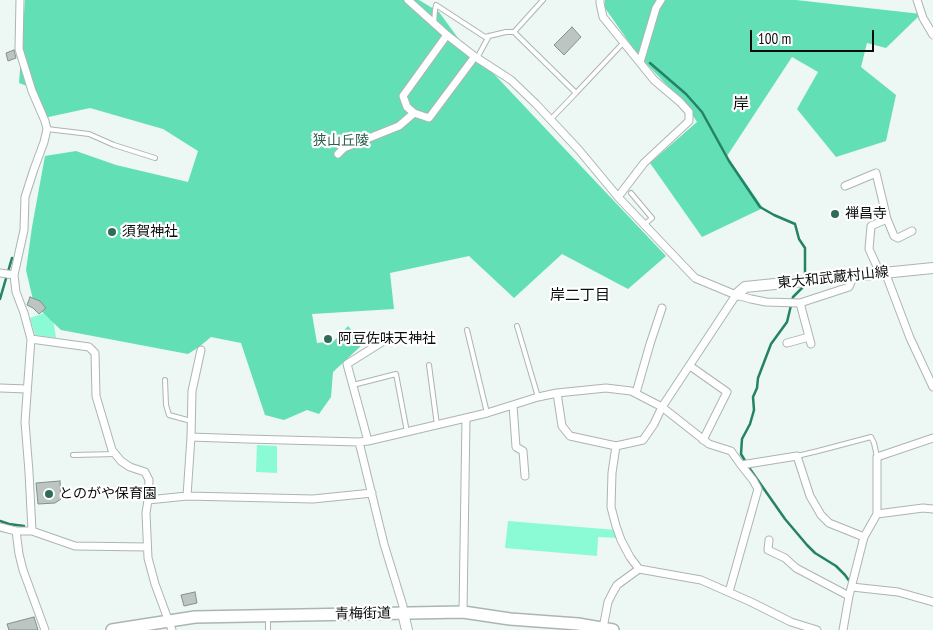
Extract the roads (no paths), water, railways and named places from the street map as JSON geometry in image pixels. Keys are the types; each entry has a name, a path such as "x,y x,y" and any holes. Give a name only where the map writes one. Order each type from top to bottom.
{"main road":[{"name":"青梅街道","path":"112,630 171,625 195,617 463,612 608,629"}],"street":[{"path":"20,0 19,48 32,91 47,129 25,197 24,230 14,275 16,292 31,339 25,422 32,532"},
{"path":"408,0 447,35 511,80 597,170 618,197 695,278 736,295 766,302 794,303 849,287 854,275"},
{"path":"600,0 603,17 654,80 680,102 688,112 689,121 644,163 618,197"},
{"path":"640,62 656,8 661,0"},
{"path":"917,0 923,18 933,35"},
{"path":"447,35 403,96 407,107 414,114 429,118 476,57"},
{"path":"338,154 344,148 400,126 414,114"},
{"path":"845,186 876,173 887,219 894,236 898,238 912,231"},
{"path":"887,219 871,226 869,249 882,272 933,388"},
{"name":"東大和武蔵村山線","path":"736,295 745,287 933,268"},
{"path":"0,273 14,275"},
{"path":"557,392 562,426 570,436 616,446 643,440 654,424 662,407 736,295"},
{"path":"787,343 810,341 794,303"},
{"path":"636,393 662,308"},
{"path":"31,339 89,347 94,353 96,396 112,450 121,461 130,467 145,472 149,480 146,513 148,558 155,584 171,625"},
{"path":"368,441 347,364 387,339"},
{"path":"187,496 192,391 201,350"},
{"path":"690,366 727,392 703,440"},
{"path":"0,388 27,389"},
{"path":"191,436 360,442 487,413 538,396 557,392 606,388 631,391 662,407 709,444 731,451 745,465 758,489 729,592"},
{"path":"513,405 516,447 522,451 525,476"},
{"path":"463,612 466,418"},
{"path":"843,630 864,537 877,514 877,457 933,438"},
{"path":"360,442 384,544 403,606 407,630"},
{"path":"616,446 612,473 611,507 621,540 639,569 701,580 791,622 817,630"},
{"path":"745,465 797,456 810,496 821,515 829,523 864,537"},
{"path":"148,500 187,496 313,499 372,493"},
{"path":"877,514 923,508 933,509"},
{"path":"0,528 32,532 75,546 147,547"},
{"path":"16,531 23,570 45,630"},
{"path":"769,540 768,550 785,558 796,568 850,596"},
{"path":"608,629 608,602 612,594 618,585 639,569"},
{"path":"852,587 898,592 933,602"}],"lane":[{"path":"514,32 544,0"},
{"path":"434,23 436,5 486,37 514,32 576,93"},
{"path":"476,57 489,36"},
{"path":"550,120 624,42"},
{"path":"47,129 89,134 114,145 155,158"},
{"path":"631,193 652,218 644,225"},
{"path":"517,326 538,396"},
{"path":"467,330 487,413"},
{"path":"429,364 437,425"},
{"path":"353,385 396,374 407,432"},
{"path":"165,380 168,415 191,421"},
{"path":"797,456 871,437 877,457"},
{"path":"73,455 116,454"},
{"path":"268,616 268,630"}],"waterway":[{"path":"650,63 686,94 702,112 729,161 760,207 795,224 799,239 805,248 805,274"},
{"path":"0,299 12,258"},
{"path":"803,287 793,297 787,322 771,344 758,378 757,388 753,397 754,410 750,424 742,439 741,454 785,519 807,545 815,553 836,566 850,582"},
{"path":"0,521 24,526"}],"place":[{"name":"禅昌寺","path":"835,214"},
{"name":"須賀神社","path":"112,232"},
{"name":"阿豆佐味天神社","path":"328,339"},
{"name":"とのがや保育園","path":"49,494"}],"district":[{"name":"岸","path":"741,104"},
{"name":"岸二丁目","path":"580,296"}],"park label":[{"name":"狭山丘陵","path":"341,141"}]}
